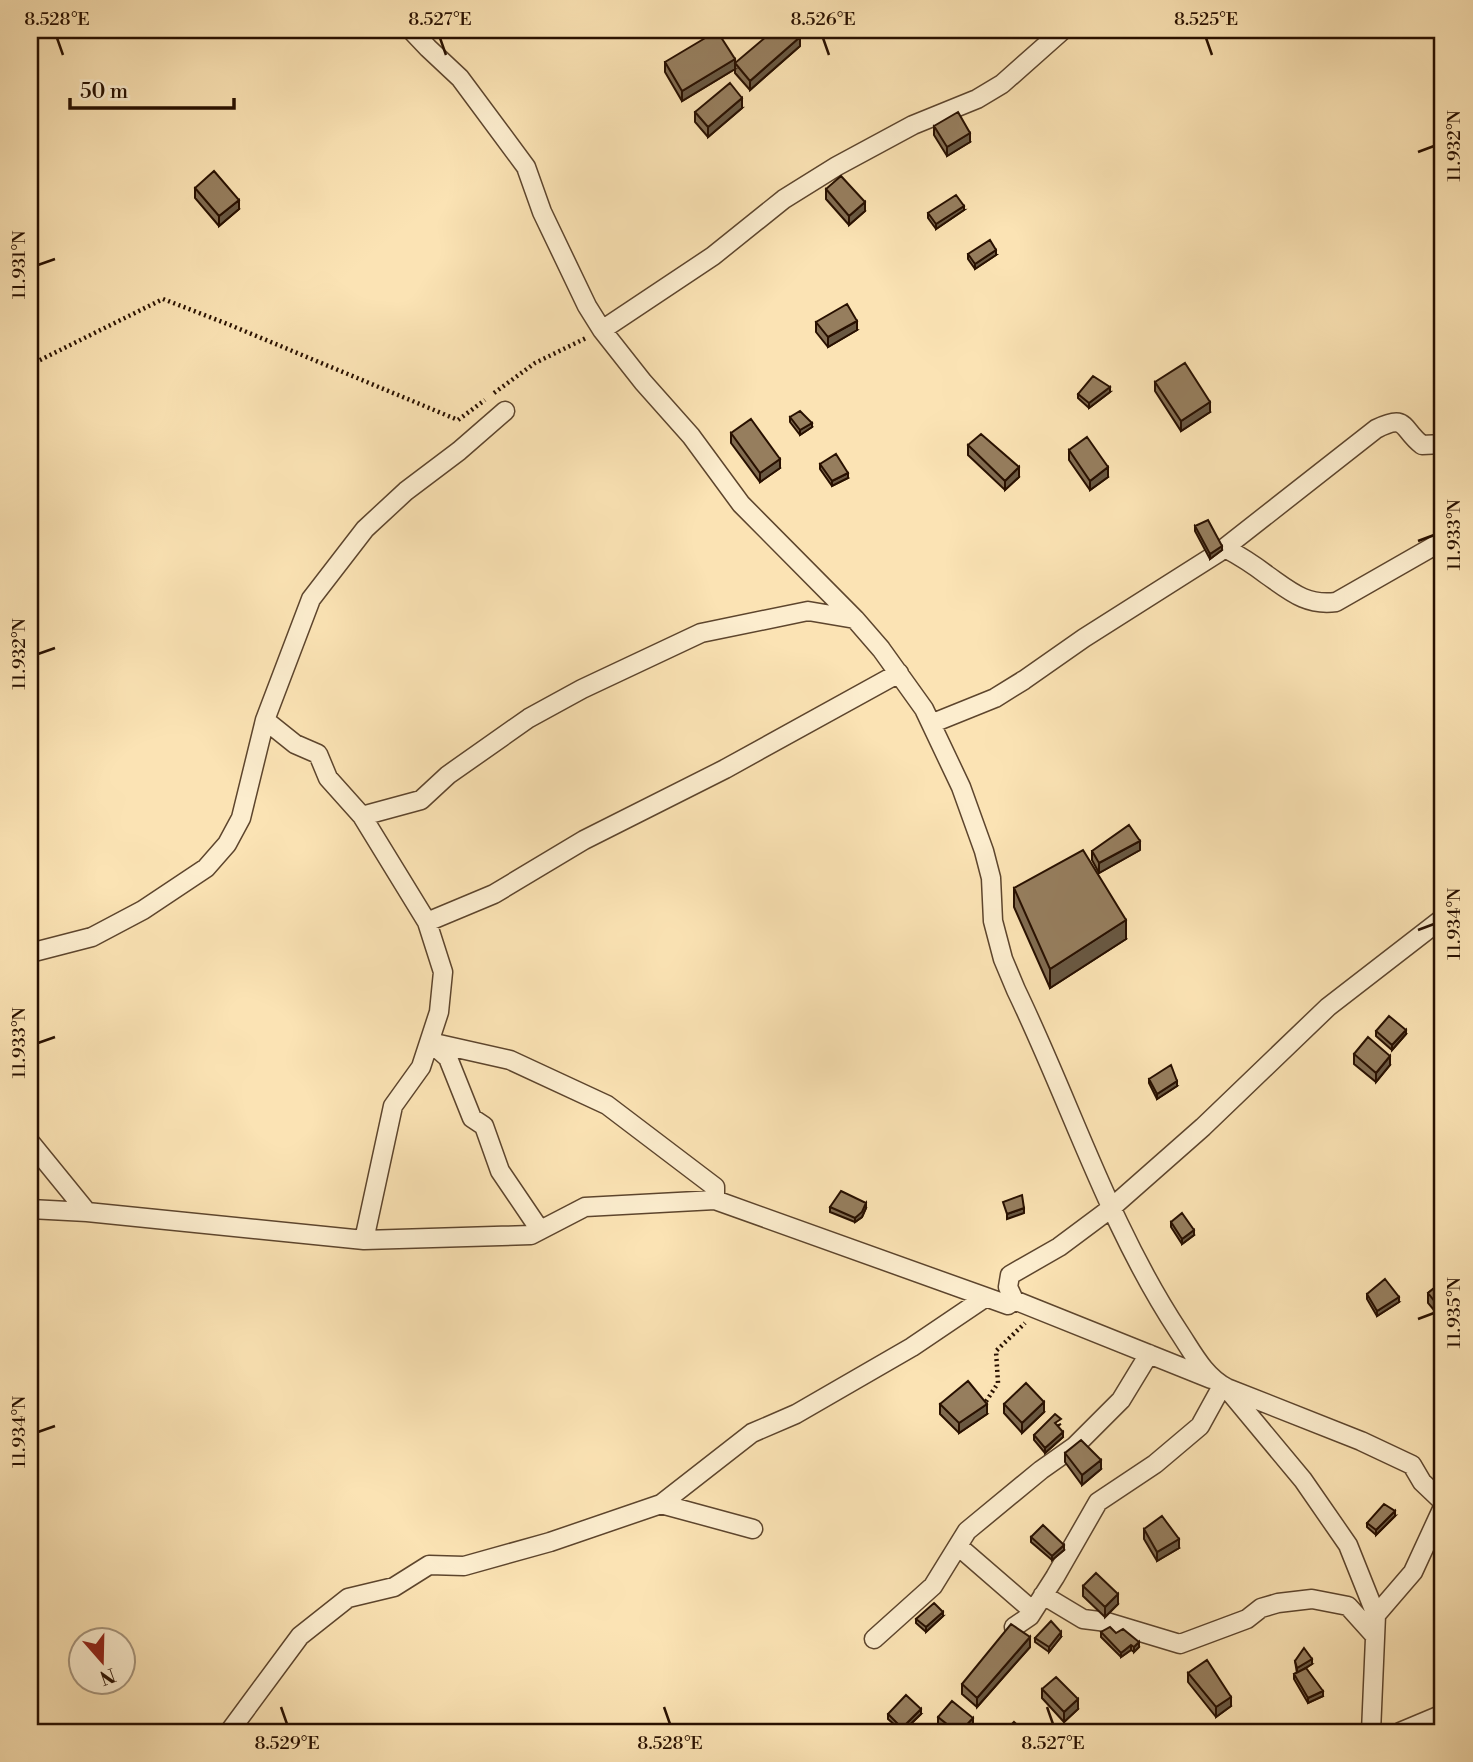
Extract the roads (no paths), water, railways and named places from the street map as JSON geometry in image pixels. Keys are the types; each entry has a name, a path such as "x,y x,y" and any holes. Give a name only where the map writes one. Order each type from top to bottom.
{"street":[{"path":"411,30 460,78 526,167 542,212 587,306 602,330 691,436 741,504 855,619 899,673 933,723 961,787 984,851 990,878 993,921 1003,959 1110,1209 1161,1306 1203,1369 1221,1385 1303,1480 1348,1545 1376,1615 1371,1732"},
{"path":"602,330 713,256 784,199 837,166 914,125 977,99 1002,84 1063,30"},
{"path":"30,953 92,937 143,910 206,868 227,844 241,818 265,720 311,599 365,528 505,411"},
{"path":"933,723 974,707 1015,686 1084,638 1225,548 1377,429 1398,421 1404,424 1422,445 1443,444"},
{"path":"1225,548 1268,575 1284,589 1306,600 1322,604 1336,602 1434,546 1443,546"},
{"path":"362,816 421,800 448,775 529,718 582,689 701,633 808,611 855,619"},
{"path":"427,922 494,894 584,840 725,769 899,673"},
{"path":"265,720 295,744 318,754 328,778 362,816 427,922 443,972 439,1012 422,1067 393,1106 364,1240"},
{"path":"1376,1615 1413,1573 1443,1504 1422,1482 1412,1465 1361,1441 1014,1300 1008,1287 1010,1275 1059,1247 1110,1209 1203,1127 1328,1007 1443,918"},
{"path":"430,1042 510,1060 607,1105 715,1187 715,1200"},
{"path":"430,1042 447,1058 472,1118 484,1126 500,1171 540,1230"},
{"path":"30,1142 87,1212"},
{"path":"30,1209 87,1212 364,1240 531,1235 584,1207 715,1200 1008,1305 1014,1300"},
{"path":"229,1732 300,1636 348,1598 394,1587 429,1565 464,1566 550,1542 661,1504 752,1433 796,1414 912,1347 986,1297"},
{"path":"874,1639 933,1586 967,1531 1084,1437 1121,1400 1149,1354"},
{"path":"1014,1627 1032,1611 1043,1595 1098,1502 1155,1464 1200,1426 1221,1385"},
{"path":"661,1504 752,1529"},
{"path":"958,1546 1032,1611"},
{"path":"1043,1595 1083,1619 1107,1622 1180,1644 1247,1619 1261,1608 1312,1599 1348,1606 1375,1636"},
{"path":"1399,1732 1443,1714"}]}
